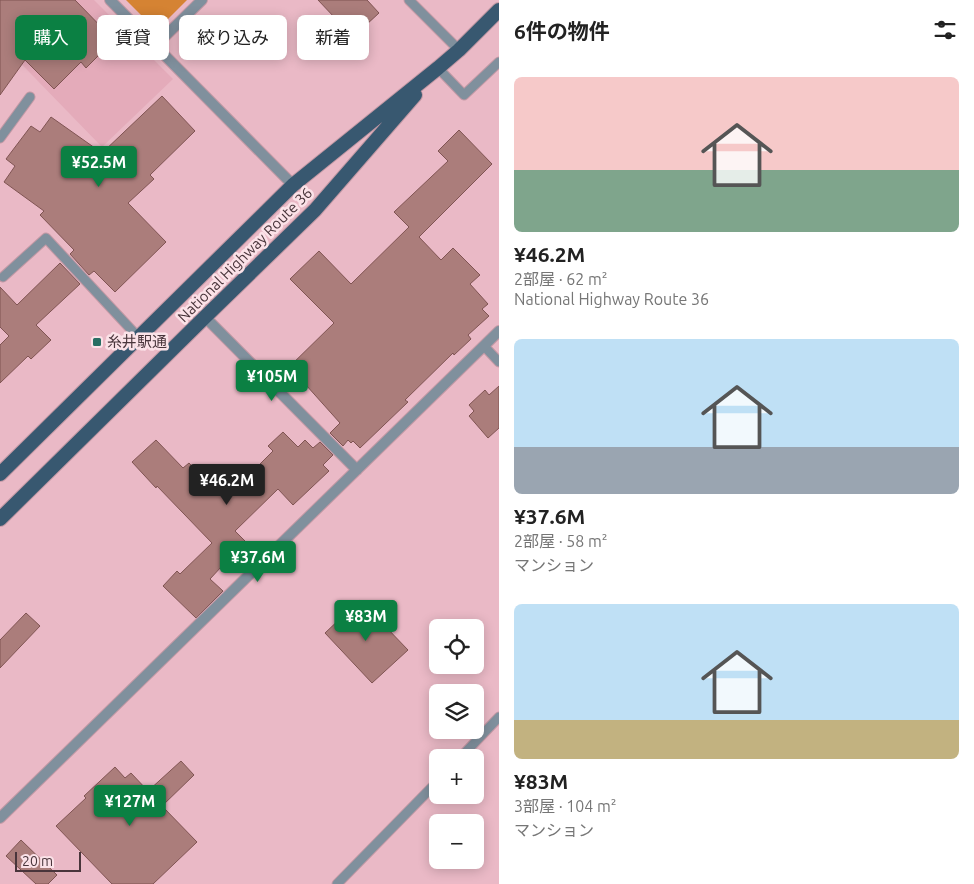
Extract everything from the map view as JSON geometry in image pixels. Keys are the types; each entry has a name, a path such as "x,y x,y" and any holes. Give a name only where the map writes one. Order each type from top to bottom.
{"highway":[{"name":"National Highway Route 36","path":"0,474 293,185 438,68 499,10"},
{"name":"National Highway Route 36","path":"0,519 315,210 438,68"}],"street":[{"path":"110,0 125,15"},
{"path":"169,32 202,0"},
{"path":"169,60 293,185"},
{"path":"205,317 357,470"},
{"path":"0,818 499,331"}],"lane":[{"path":"409,0 459,50"},
{"path":"438,68 464,96 499,62"},
{"path":"0,138 30,97"},
{"path":"3,277 46,238 139,338"},
{"path":"484,346 499,362"},
{"path":"469,749 499,717"},
{"path":"338,884 429,790"}],"shaded area":[{"path":"0,0 94,0 109,15 97,15 97,60 154,60 173,79 102,147 17,60 87,60 87,15 15,15 15,57 0,42"},
{"path":"126,0 187,0 169,18 169,15 141,15"}],"building":[{"path":"0,0 75,0 97,23 97,57 86,68 81,62 54,89 25,60 0,95"},
{"path":"318,0 367,0 379,13 369,22 369,15 332,15"},
{"path":"162,96 195,131 150,175 154,179 128,203 166,242 115,292 94,271 89,275 70,254 74,250 40,215 44,211 4,182 15,166 6,159 31,126 40,132 51,117 102,153"},
{"path":"459,130 492,164 419,237 441,260 453,248 480,275 470,284 488,304 482,309 489,316 468,335 471,339 454,355 453,353 405,400 408,402 360,448 353,441 351,443 348,440 343,446 330,433 340,423 306,385 302,389 285,371 334,323 290,279 319,251 351,284 409,227 394,212 448,161 438,151"},
{"path":"60,263 80,284 36,325 51,340 31,359 28,356 0,383 0,345 9,336 0,327 0,287 17,305"},
{"path":"499,386 499,428 488,438 469,416 474,411 469,405 485,390 489,395"},
{"path":"283,432 298,447 305,440 313,448 320,442 333,455 323,465 329,471 293,505 278,489 235,531 245,541 210,579 223,591 196,618 163,586 177,571 180,574 212,543 132,462 156,440 183,468 189,463 225,499 273,451 268,446"},
{"path":"360,600 408,650 372,683 325,633"},
{"path":"26,613 40,626 0,668 0,640"},
{"path":"181,761 194,775 162,806 197,842 153,884 112,884 56,826 115,767 125,778 131,773 148,791"},
{"path":"21,840 57,875 48,884 36,884 6,856"}],"place":[{"name":"糸井駅通","path":"97,342"}]}
